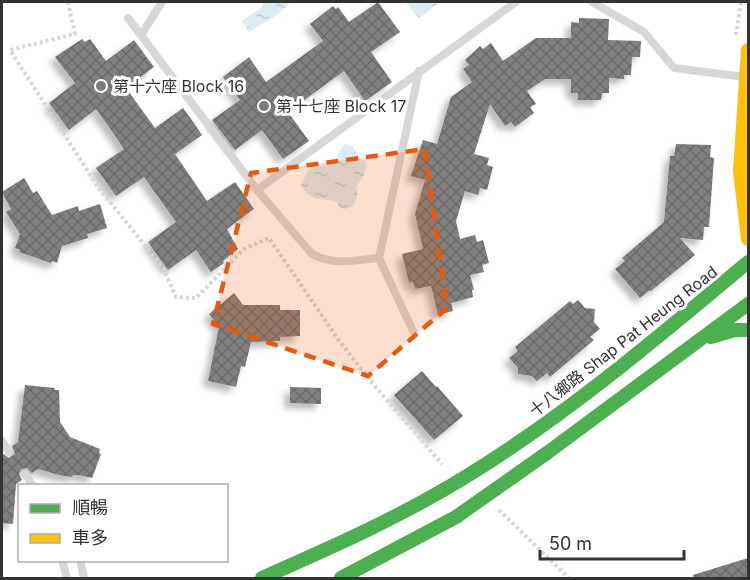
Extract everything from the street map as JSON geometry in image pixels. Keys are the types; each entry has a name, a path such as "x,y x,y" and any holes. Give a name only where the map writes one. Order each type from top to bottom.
{"main road":[{"path":"748,50 740,171 748,239"},
{"path":"744,92 748,106"},
{"name":"十八鄉路 Shap Pat Heung Road","path":"262,579 405,512 492,460 599,385 748,262"},
{"path":"341,579 456,517 699,342 748,304"},
{"path":"699,342 735,330 748,330"}],"lane":[{"path":"141,35 161,2"},
{"path":"257,190 516,2"},
{"path":"592,2 644,32 674,68 745,77"},
{"path":"128,18 257,190 312,254 317,258 333,262 379,258"},
{"path":"413,331 379,258 419,71"},
{"path":"2,441 9,452"},
{"path":"25,474 32,484"},
{"path":"62,562 67,579"},
{"path":"80,562 84,579"}],"path":[{"path":"68,2 75,34 10,50 98,187 163,268 176,297 196,298 244,249 269,237 340,342 442,464"},
{"path":"499,510 568,579"}],"highlighted area":[{"path":"425,149 447,308 368,376 213,324 251,173"}],"water":[{"path":"264,2 290,2 280,13 249,32 242,21 262,7"},
{"path":"405,2 440,2 419,18"},
{"path":"344,144 352,146 361,160 365,161 366,169 356,188 355,202 352,207 344,209 339,207 337,202 309,195 301,185 309,169 334,161"}],"building":[{"path":"378,2 400,32 371,52 392,82 365,101 344,71 288,112 309,141 283,159 262,130 235,150 212,120 240,100 223,77 249,57 266,82 323,41 310,24 333,6 336,9 338,7 349,22"},
{"path":"579,18 609,19 608,40 641,41 640,57 632,57 631,75 624,75 624,79 609,78 609,93 602,93 601,100 578,100 578,93 571,93 571,79 545,79 527,91 536,104 530,107 534,113 515,127 511,122 505,126 490,104 474,154 489,158 487,165 493,167 487,190 480,188 478,195 465,191 456,221 460,239 475,235 477,242 483,240 489,263 482,265 484,272 470,275 474,290 472,290 473,297 451,303 453,311 438,315 431,286 415,289 413,282 409,283 402,254 423,249 415,214 425,180 411,176 423,140 437,144 451,97 472,82 463,69 469,65 465,60 480,46 483,49 491,43 503,61 536,38 571,38 571,22 579,23"},
{"path":"82,39 85,42 90,39 106,61 134,40 154,67 126,88 155,128 183,108 194,123 202,135 175,154 207,201 235,182 254,209 227,229 238,249 211,272 196,250 168,270 148,242 176,222 144,177 116,196 96,168 124,149 96,109 69,130 49,103 75,83 55,57"},
{"path":"676,144 711,145 710,157 714,158 709,227 704,227 703,240 680,238 695,255 640,298 615,269 625,261 622,258 664,222 670,156 674,156"},
{"path":"24,178 33,193 37,191 52,215 78,206 79,211 100,204 107,228 87,234 88,238 62,246 57,263 19,252 20,250 15,248 20,234 6,212 11,209 2,192"},
{"path":"234,293 243,305 280,305 280,310 300,310 300,336 280,337 280,341 251,342 245,367 241,366 236,387 208,381 219,327 209,314"},
{"path":"578,300 585,308 595,309 594,322 600,329 590,337 594,340 550,377 547,373 537,381 532,376 518,374 518,368 509,358 518,351 515,347 570,301 573,304"},
{"path":"422,371 463,416 434,440 394,395"},
{"path":"25,385 59,390 60,422 70,437 100,449 101,454 92,478 79,475 72,477 59,475 38,469 32,473 27,468 21,469 19,474 22,480 16,484 13,524 2,523 2,453 9,458 15,454 12,446 18,442"},
{"path":"290,387 321,388 321,404 290,403"},
{"path":"748,558 748,579 694,579 693,575"}],"traffic: fast":[{"path":"262,578 389,520 500,455 609,376 748,262"},
{"path":"341,578 456,517 547,453 748,304"},
{"path":"711,337 735,330 748,330"}],"traffic: slow":[{"path":"748,50 740,171 748,239"}],"place":[{"name":"第十六座 Block 16","path":"101,86"},
{"name":"第十七座 Block 17","path":"264,106"}]}
